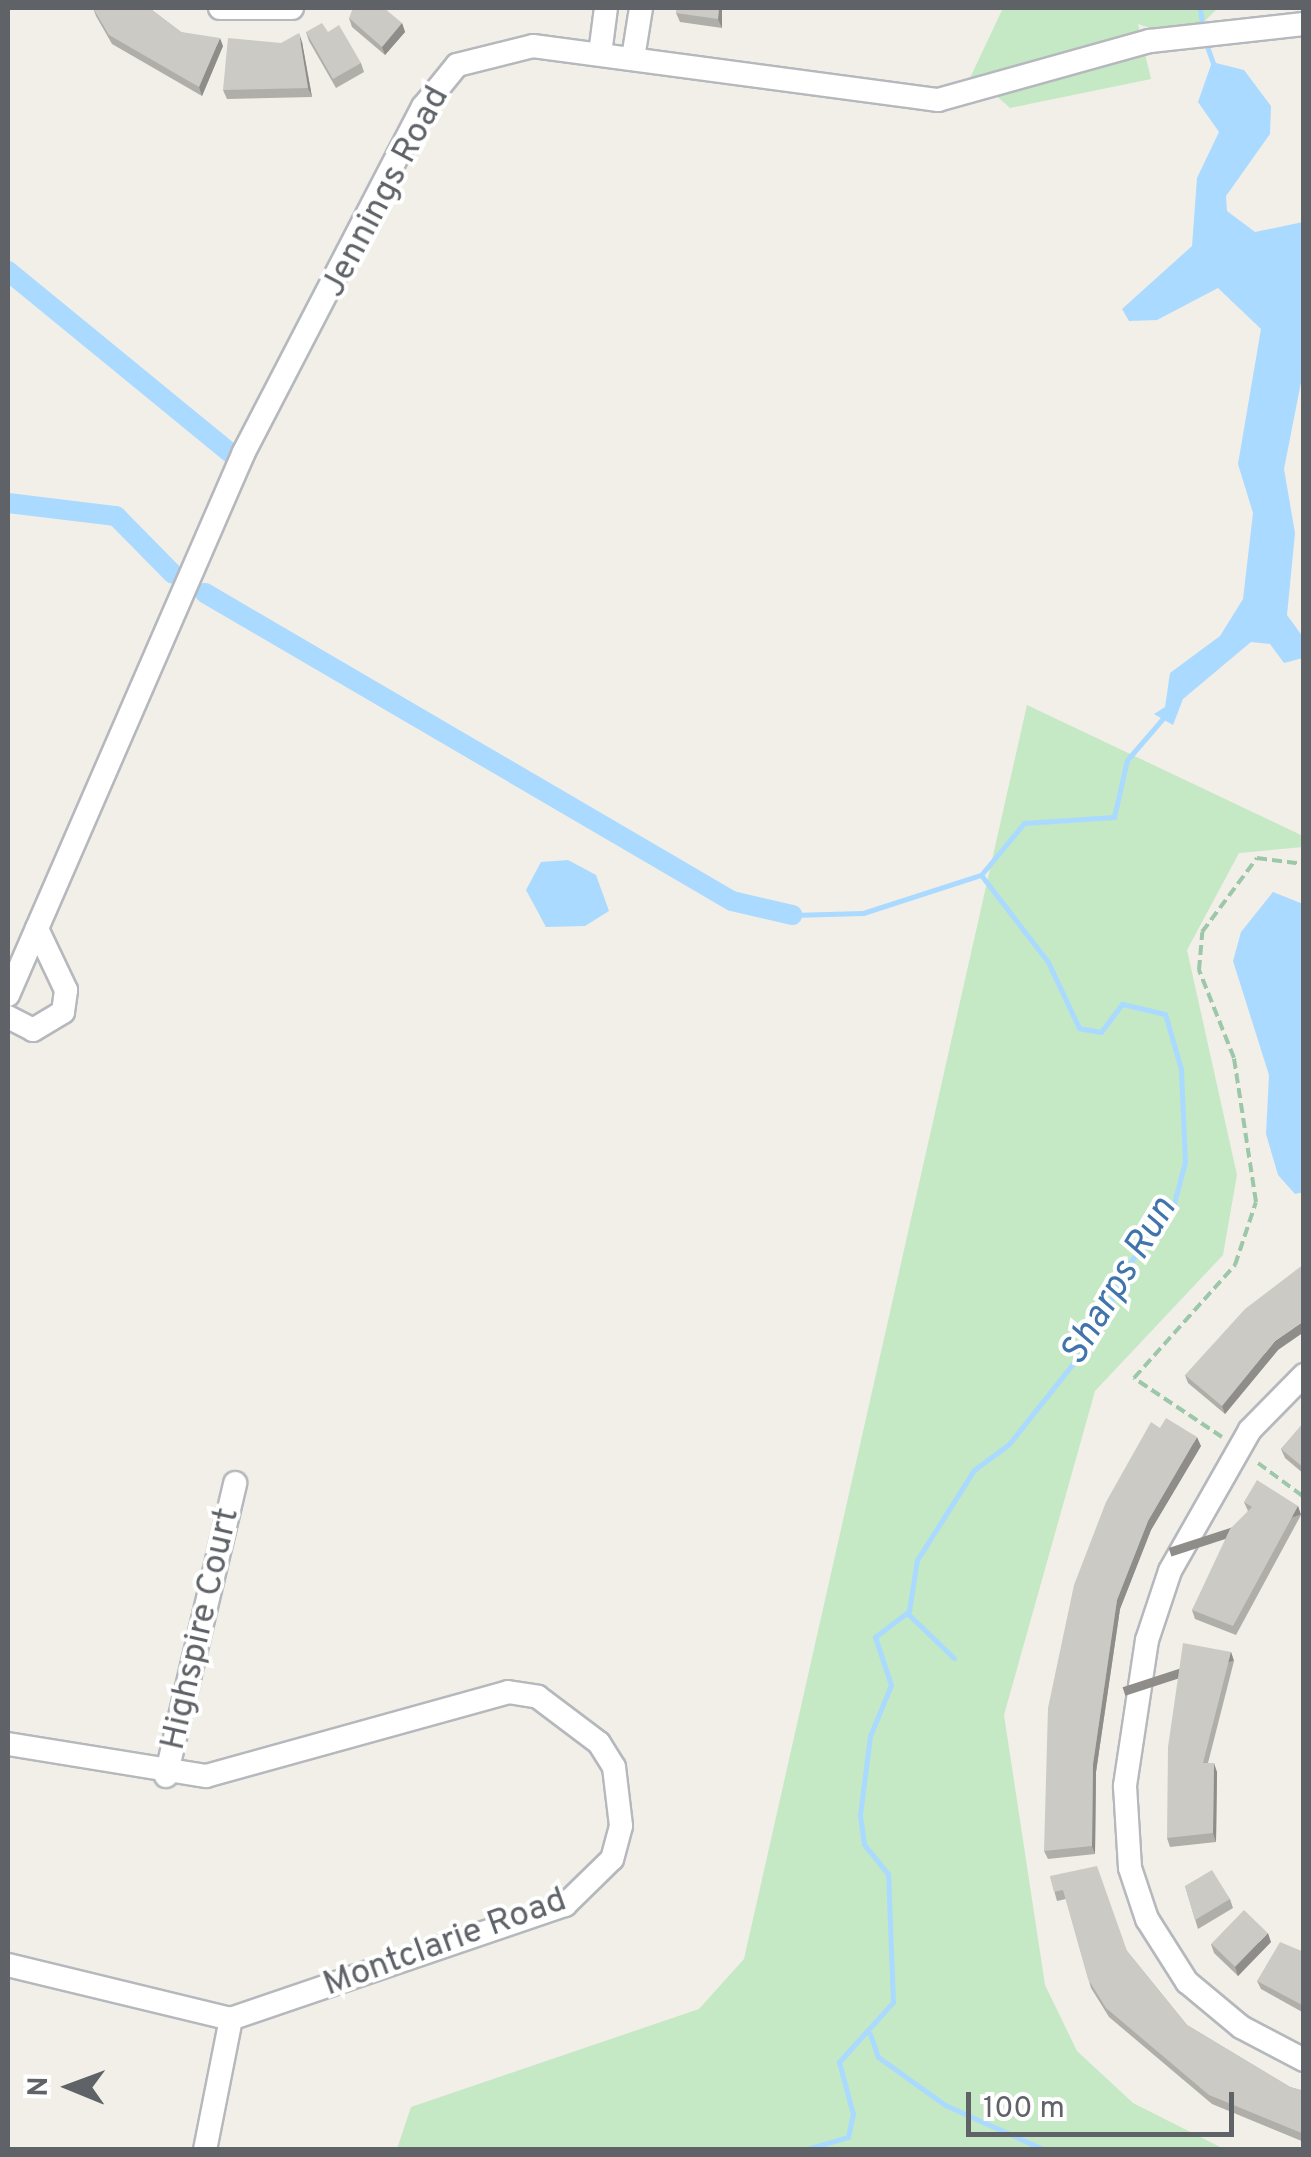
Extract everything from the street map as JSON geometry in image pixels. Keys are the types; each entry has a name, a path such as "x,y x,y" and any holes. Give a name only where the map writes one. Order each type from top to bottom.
{"street":[{"path":"220,8 292,8"},
{"path":"600,54 606,8"},
{"path":"634,58 641,8"},
{"name":"Jennings Road","path":"8,996 244,452 423,108 457,65 482,52 600,54 938,100 1150,42 1304,24"},
{"path":"8,1016 33,1030 63,1012 66,990 37,928"},
{"path":"1304,1375 1244,1439 1170,1571 1147,1640 1125,1786 1130,1868 1147,1919 1187,1982 1241,2028 1304,2060"},
{"name":"Highspire Court","path":"166,1776 236,1483"},
{"name":"Montclarie Road","path":"8,1744 166,1776 242,1772 508,1692 572,1716 614,1767 622,1826 612,1859 564,1905 231,2019"},
{"path":"8,1965 231,2019 206,2150"}],"path":[{"path":"1229,1441 1134,1378 1223,1281 1256,1202 1234,1058 1200,970 1202,932 1257,858 1304,864"},
{"path":"1258,1463 1304,1497"},
{"path":"1304,1682 1304,1722"}],"green space":[{"path":"1003,8 1218,8 1185,40 1138,24 1151,79 1010,108 991,91 961,97"},
{"path":"1027,705 1303,836 1303,847 1239,853 1187,950 1237,1175 1223,1255 1095,1391 1004,1715 1045,1985 1077,2051 1133,2103 1224,2149 397,2149 411,2107 699,2009 744,1959"}],"water":[{"path":"1212,62 1244,70 1271,106 1270,134 1226,196 1227,211 1255,232 1303,222 1303,372 1284,469 1295,533 1287,615 1303,637 1303,658 1284,663 1270,644 1251,642 1183,699 1173,725 1154,714 1165,707 1170,673 1220,636 1243,599 1253,513 1238,464 1261,329 1218,288 1157,320 1129,321 1122,309 1192,246 1197,178 1219,132 1198,102"},
{"path":"568,860 596,875 609,911 585,926 546,927 526,890 541,862"},
{"path":"1273,892 1303,904 1304,1192 1295,1194 1278,1175 1266,1134 1269,1075 1233,961 1241,932"}],"building":[{"path":"93,8 149,8 181,32 220,38 199,87 109,35"},
{"path":"353,8 384,8 402,23 382,47 349,18"},
{"path":"677,8 719,8 718,19 676,13"},
{"path":"322,23 328,32 339,25 361,63 333,79 306,32"},
{"path":"299,33 308,88 223,90 228,38 281,43"},
{"path":"1304,1264 1304,1321 1275,1341 1222,1406 1185,1375 1245,1309"},
{"path":"1166,1418 1197,1437 1148,1521 1117,1600 1093,1764 1092,1846 1044,1851 1048,1708 1074,1585 1106,1502 1151,1422 1160,1428"},
{"path":"1304,1423 1304,1468 1281,1449"},
{"path":"1257,1480 1298,1506 1233,1626 1192,1610 1230,1529 1252,1507 1244,1502"},
{"path":"1183,1643 1231,1652 1203,1763 1214,1763 1213,1833 1167,1838 1168,1747"},
{"path":"1097,1866 1127,1951 1187,2025 1290,2087 1304,2091 1304,2134 1209,2095 1106,2008 1088,1979 1063,1890 1054,1892 1050,1876"},
{"path":"1212,1870 1230,1899 1195,1920 1185,1886"},
{"path":"1244,1910 1268,1933 1235,1967 1211,1944"},
{"path":"1280,1942 1304,1952 1304,2006 1257,1981"}],"waterway":[{"name":"Sharps Run","path":"1200,8 1203,31"},
{"name":"Sharps Run","path":"1205,41 1215,69"},
{"path":"8,271 234,456"},
{"path":"8,503 116,516 173,574"},
{"path":"193,585 205,593"},
{"path":"205,593 732,901 792,915"},
{"name":"Sharps Run","path":"804,2150 848,2137 853,2114 839,2062 893,2002 888,1874 864,1844 860,1815 870,1736 891,1685 875,1637 909,1611 917,1560 974,1470 1009,1444 1095,1336 1125,1269 1173,1207 1185,1162 1181,1069 1165,1014 1122,1004 1101,1032 1079,1028 1048,962 981,875 1024,823 1114,817 1127,760 1164,717"},
{"path":"792,915 863,913 981,875"},
{"path":"907,1613 954,1658"},
{"path":"870,2034 878,2057 945,2105 1045,2150"}]}
